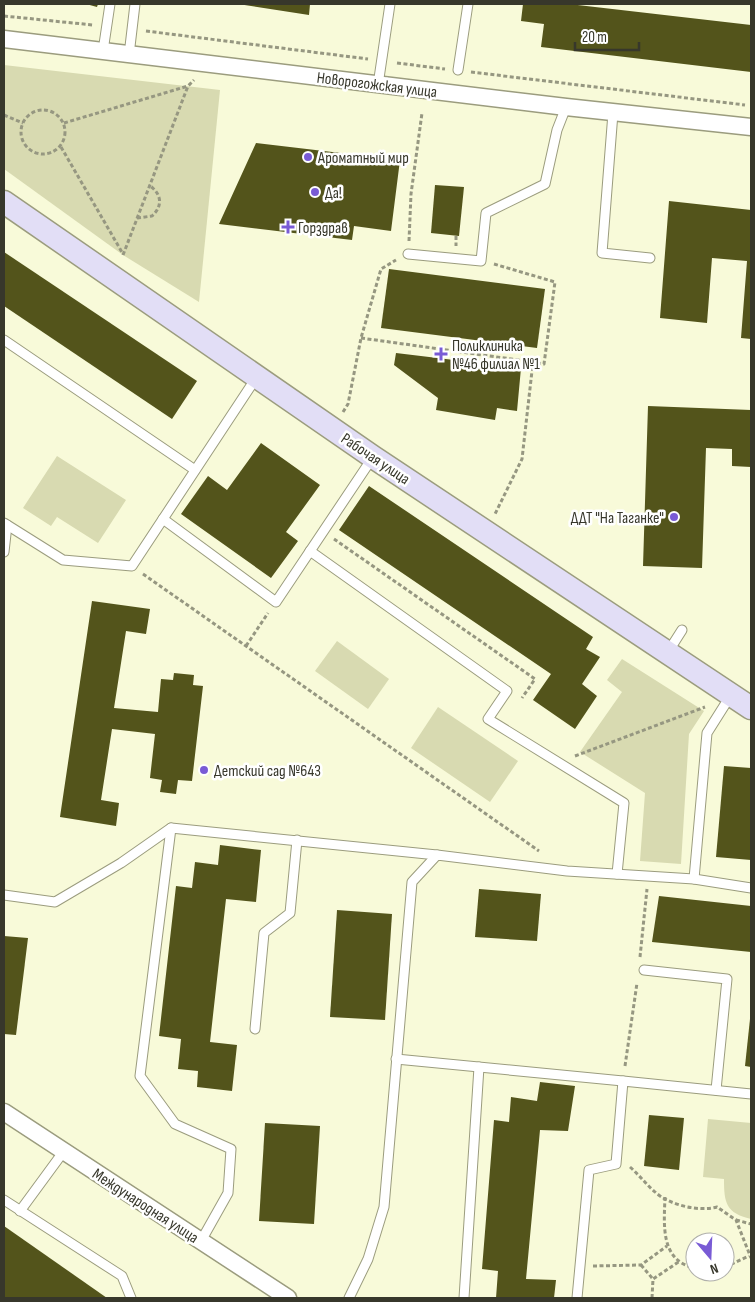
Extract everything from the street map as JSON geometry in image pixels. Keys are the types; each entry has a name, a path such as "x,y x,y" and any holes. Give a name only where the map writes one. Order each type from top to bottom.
{"street":[{"name":"Новорогожская улица","path":"4,40 613,113 751,127"},
{"name":"Рабочая улица","path":"4,202 256,378 751,708"},
{"name":"Международная улица","path":"4,1112 288,1298"}],"lane":[{"path":"103,51 110,4"},
{"path":"129,55 136,4"},
{"path":"378,85 390,4"},
{"path":"458,70 468,4"},
{"path":"408,254 481,261 486,213 545,184 557,130 566,107"},
{"path":"613,113 602,253 650,258"},
{"path":"4,340 195,470"},
{"path":"4,552 5,524 63,560 132,566 256,378"},
{"path":"163,519 276,602 373,457"},
{"path":"310,551 507,691 488,720 624,803 617,874"},
{"path":"668,652 682,630"},
{"path":"694,879 706,733 731,694"},
{"path":"4,895 55,902 120,863 171,828 437,855 567,871 694,879 751,888"},
{"path":"171,828 140,1076 175,1124 231,1149 228,1193 202,1242"},
{"path":"255,1029 264,933 290,913 297,840"},
{"path":"349,1298 368,1259 384,1207 412,882 437,855"},
{"path":"644,970 727,979 716,1090"},
{"path":"396,1059 751,1094"},
{"path":"464,1298 479,1067"},
{"path":"577,1298 589,1170 616,1164 623,1081"},
{"path":"20,1211 64,1151"},
{"path":"4,1200 122,1276 131,1298"}],"path":[{"path":"119,263 188,86 196,77"},
{"path":"64,123 188,86"},
{"path":"44,109 56,113 64,123 66,136 61,147 50,154 37,154 26,147 21,135 23,123 31,113 44,109"},
{"path":"342,414 348,404 361,338 380,268 408,254 411,194 422,113"},
{"path":"4,115 23,123"},
{"path":"61,147 123,255"},
{"path":"137,218 152,216 160,204 156,190 149,185"},
{"path":"361,338 544,364 555,282 481,261"},
{"path":"484,530 500,507 522,458 533,362"},
{"path":"132,566 567,871"},
{"path":"246,646 276,602"},
{"path":"572,757 706,707"},
{"path":"616,1156 641,1177 656,1194 690,1209 708,1210 717,1207 736,1220 751,1224"},
{"path":"665,1198 664,1228 667,1246 685,1265"},
{"path":"735,1263 750,1257 736,1220"},
{"path":"580,1266 641,1265 667,1246"},
{"path":"653,1279 680,1261"},
{"path":"641,1265 653,1279 652,1298"}],"green space":[{"path":"4,65 220,90 199,302 123,255 4,169"},
{"path":"57,456 126,500 98,543 57,517 51,526 23,508"},
{"path":"337,641 389,679 368,709 315,671"},
{"path":"622,659 704,711 689,734 681,864 640,861 645,793 580,752 622,692 607,680"},
{"path":"438,707 518,761 490,802 411,748"},
{"path":"708,1119 751,1123 751,1219 736,1214 728,1206 724,1179 703,1177"}],"building":[{"path":"86,4 98,4 97,7"},
{"path":"238,4 310,4 309,15"},
{"path":"523,4 569,4 751,25 751,72 541,47 544,24 521,21"},
{"name":"Да!","path":"256,143 400,160 391,231 354,226 352,240 219,224"},
{"path":"435,185 464,187 459,236 431,233"},
{"path":"669,201 751,210 751,339 741,338 747,261 712,258 707,323 660,318"},
{"path":"4,252 197,381 172,419 4,306"},
{"path":"389,269 545,289 537,348 381,328"},
{"path":"396,353 521,368 517,411 497,408 495,420 436,410 438,398 394,365"},
{"name":"ДДТ \"На Таганке\"","path":"648,406 751,410 751,467 732,466 732,449 706,448 702,568 643,566"},
{"path":"261,443 320,485 286,532 298,541 271,578 181,514 208,476 227,490"},
{"path":"369,486 593,637 586,649 600,657 582,684 597,696 575,729 533,700 551,674 339,530"},
{"path":"92,601 150,609 146,634 126,631 114,708 158,712 161,679 173,680 174,673 194,675 193,685 203,686 192,781 178,780 176,794 160,792 162,780 150,778 155,734 112,729 101,800 119,803 116,826 60,817"},
{"path":"724,766 751,768 751,860 716,857"},
{"path":"220,845 261,850 256,902 226,899 210,1042 237,1045 232,1091 197,1087 198,1071 178,1069 181,1039 159,1036 176,886 192,888 195,862 218,865"},
{"path":"479,889 541,894 537,941 475,937"},
{"path":"659,896 751,906 751,952 652,942"},
{"path":"337,910 392,914 385,1020 330,1017"},
{"path":"4,936 28,938 16,1035 4,1034"},
{"path":"751,1019 751,1067 745,1066"},
{"path":"540,1082 575,1086 568,1131 540,1130 526,1279 556,1280 554,1298 496,1298 498,1271 482,1269 494,1120 509,1122 511,1097 537,1101"},
{"path":"649,1115 684,1118 679,1170 644,1166"},
{"path":"265,1123 320,1126 314,1224 259,1221"},
{"path":"4,1226 107,1298 4,1298"}],"place":[{"name":"Ароматный мир","path":"308,157"},
{"name":"Да!","path":"315,192"},
{"name":"Горздрав","path":"288,227"},
{"name":"Поликлиника №46 филиал №1","path":"441,354"},
{"name":"ДДТ \"На Таганке\"","path":"674,517"},
{"name":"Детский сад №643","path":"204,770"}]}
